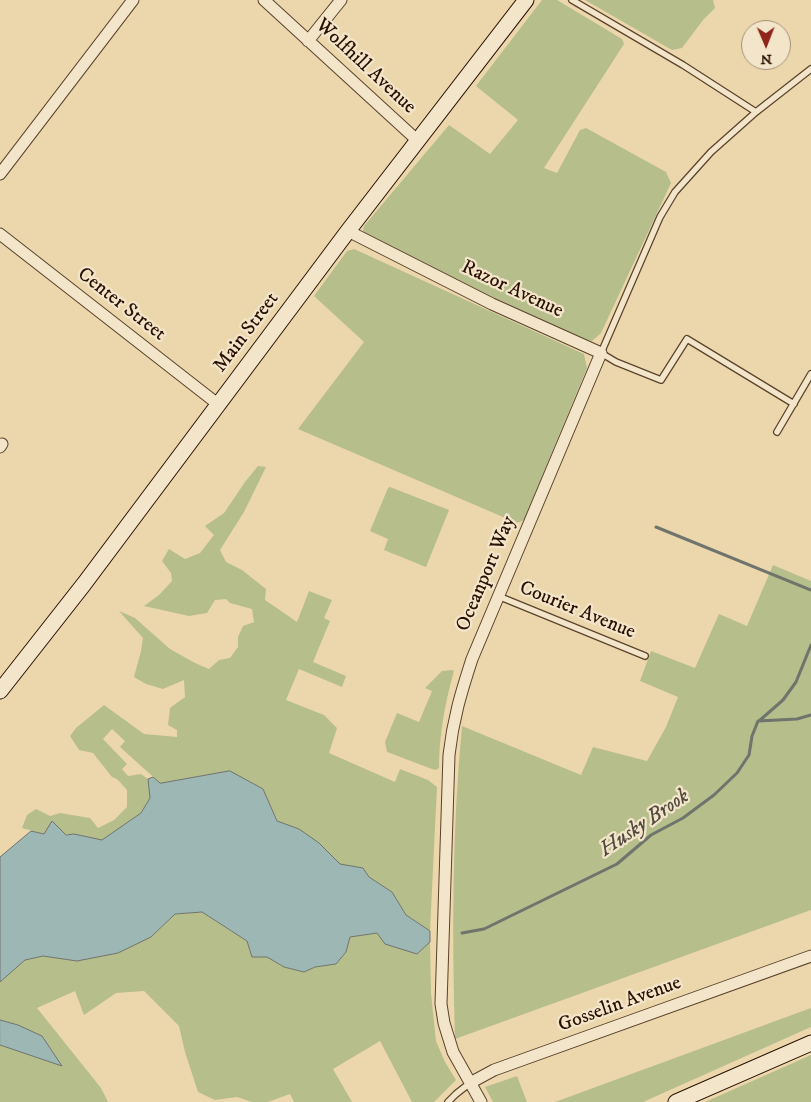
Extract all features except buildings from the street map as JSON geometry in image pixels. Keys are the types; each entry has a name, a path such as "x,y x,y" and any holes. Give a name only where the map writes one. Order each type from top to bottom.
{"street":[{"path":"0,174 133,0"},
{"name":"Wolfhill Avenue","path":"264,0 418,141"},
{"path":"308,41 341,0"},
{"name":"Main Street","path":"0,690 84,584 348,231 526,0"},
{"name":"Razor Avenue","path":"348,231 492,304 601,353"},
{"name":"Center Street","path":"0,234 219,405"},
{"name":"Oceanport Way","path":"481,1102 448,1042 441,1004 449,755 453,726 459,697 472,659 601,353"},
{"name":"Gosselin Avenue","path":"470,1084 494,1070 811,956"},
{"path":"676,1102 811,1043"}],"lane":[{"path":"572,0 683,65 756,112"},
{"name":"Oceanport Way","path":"601,353 657,224 675,192 699,164 756,112 811,69"},
{"name":"Razor Avenue","path":"601,353 616,362 661,380 687,339 794,404"},
{"path":"777,432 811,374"},
{"name":"Courier Avenue","path":"498,596 645,656"},
{"name":"Gosselin Avenue","path":"448,1102 470,1084"}],"green space":[{"path":"542,0 557,0 622,39 624,44 544,168 557,173 580,130 586,128 666,172 671,183 601,333 592,341 582,339 366,238 363,230 364,226 449,125 490,154 518,120 476,86"},
{"path":"585,0 713,0 715,8 703,20 682,48 672,50"},
{"path":"354,249 584,354 587,368 524,520 517,523 298,429 364,342 314,296 347,251"},
{"path":"258,466 266,467 244,512 220,550 226,562 242,570 266,589 265,600 297,622 309,591 332,600 324,618 330,621 313,662 346,676 342,687 299,669 286,700 324,715 337,728 329,753 395,782 400,769 428,780 437,787 430,931 406,915 392,892 369,877 363,868 340,864 319,843 299,829 277,821 263,789 160,783 120,747 125,741 112,729 103,739 127,764 122,769 128,776 141,774 148,779 150,798 141,813 102,841 74,834 44,834 22,828 27,815 36,809 50,816 60,813 90,818 98,828 114,820 127,807 127,790 117,779 112,777 93,753 79,750 70,736 76,728 104,705 144,734 177,737 177,730 168,725 170,708 185,697 184,680 163,689 146,684 134,677 143,638 119,611 135,618 170,649 209,669 219,660 230,658 238,647 238,637 243,626 254,622 252,609 230,603 226,599 215,600 207,613 189,616 144,606 159,595 172,581 171,573 162,561 169,549 185,559 200,553 214,535 205,526 224,513"},
{"path":"390,487 449,510 426,567 384,550 388,539 370,531"},
{"path":"773,565 811,581 811,910 455,1039 453,961 454,882 456,804 462,726 581,775 593,747 647,761 666,727 678,697 640,681 651,651 695,668 719,614 747,626"},
{"path":"442,671 454,671 441,731 439,768 436,770 432,769 387,752 385,742 397,713 419,722 432,691 425,688"},
{"path":"202,912 247,941 252,956 267,957 284,967 304,972 315,967 336,964 346,952 350,937 377,933 417,954 430,942 431,993 436,1041 445,1062 456,1080 434,1102 412,1102 380,1041 333,1069 352,1102 294,1102 290,1094 268,1102 252,1102 237,1097 215,1100 198,1092 179,1026 144,991 116,993 84,1015 75,991 37,1008 101,1088 108,1102 0,1102 0,1045 61,1065 8,1022 0,1020 0,982 25,960 43,956 77,961 151,937 175,914"},
{"path":"811,1008 811,1027 643,1102 555,1102"},
{"path":"811,1055 811,1102 705,1102"},
{"path":"517,1076 527,1102 493,1102 485,1087"}],"water":[{"path":"230,771 263,789 277,821 299,829 319,843 340,864 363,868 369,877 392,892 406,915 430,931 430,942 417,954 385,944 377,933 350,937 346,952 336,964 315,967 304,972 284,967 267,957 252,957 247,941 202,912 175,914 151,937 118,953 77,961 43,956 25,960 0,982 0,857 31,831 44,834 52,821 66,835 74,834 102,840 141,813 150,798 148,779 153,777 160,783"},
{"path":"0,1020 18,1025 42,1036 62,1066 0,1045"}],"waterway":[{"path":"656,527 811,590"},
{"path":"759,721 783,700 796,682 811,645"},
{"name":"Husky Brook","path":"462,933 484,929 617,864 651,835 683,818 714,795 737,773 749,755 752,736 758,721 797,719 811,715"}]}
